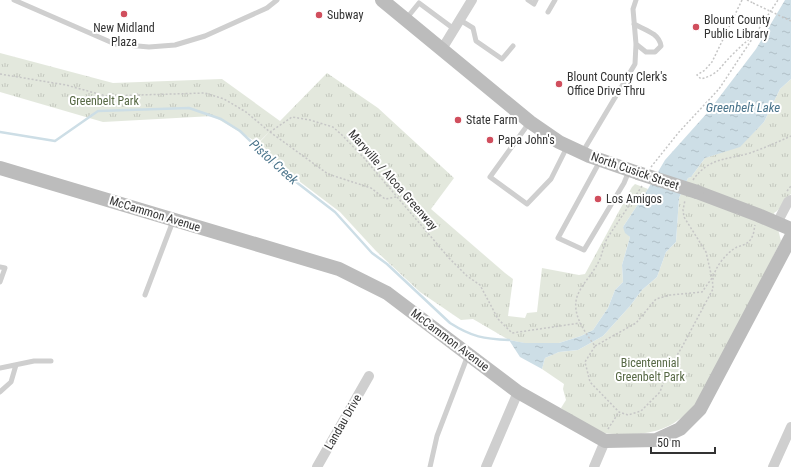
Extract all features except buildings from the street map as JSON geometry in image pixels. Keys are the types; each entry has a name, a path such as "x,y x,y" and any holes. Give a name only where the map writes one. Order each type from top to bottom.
{"street":[{"name":"North Cusick Street","path":"382,0 530,122 559,142 600,160 758,215 791,229"},
{"path":"442,49 472,0"},
{"name":"McCammon Avenue","path":"0,168 339,269 387,293 518,392 604,441"},
{"path":"777,223 788,202 791,200"},
{"path":"594,467 604,441 656,440 680,429 700,409 791,237"},
{"name":"Landau Drive","path":"317,467 369,376"},
{"path":"486,467 518,392"},
{"path":"773,467 791,427"}],"lane":[{"path":"14,0 115,44 149,47 175,45 205,36 267,8 277,0"},
{"path":"528,0 534,4 536,0"},
{"path":"548,12 555,0"},
{"path":"582,153 635,64 636,44 632,9 636,0"},
{"path":"406,20 417,1 457,25 473,28 476,41 502,59 513,46"},
{"path":"634,24 656,36 660,41 661,46 655,52 646,52 636,44"},
{"path":"530,122 490,177 527,204 551,179 568,146"},
{"path":"600,160 558,238 584,250 624,182 640,174"},
{"path":"145,295 174,220"},
{"path":"0,267 4,268 0,282"},
{"path":"430,467 437,436 468,354"},
{"path":"0,368 34,361 51,361"},
{"path":"0,392 11,382 16,365"}],"path":[{"path":"742,0 712,62 705,70 697,74 699,78 701,79 708,77 716,73 744,42 757,34"},
{"path":"747,0 791,21"},
{"path":"595,346 585,332 576,312 578,293 599,262 605,247 605,242 640,174 719,89 757,34 778,0"},
{"path":"0,74 66,86 106,96 205,93 224,99 246,112 270,132 328,174 370,188 385,199 396,197"},
{"name":"Maryville / Alcoa Greenway","path":"270,132 292,117 310,120 333,127 364,158 449,258 480,285 498,319 512,333 580,323"},
{"path":"758,215 752,238 747,244 736,248 729,253 721,262 712,278 702,292 670,295 656,299 636,323 595,346 585,362 590,382 594,388 619,412 628,415 641,411 660,392 667,372 713,289 712,278 706,252 684,216 683,210 700,171 724,158 771,146 791,136"},
{"path":"604,441 606,432 619,412"}],"green space":[{"name":"Greenbelt Park","path":"0,53 113,83 222,79 280,121 327,73 378,108 454,178 431,209 513,279 508,316 525,318 527,313 537,312 542,268 579,275 585,274 635,184 648,189 623,227 630,237 622,265 623,282 615,290 608,308 593,330 581,336 559,343 524,343 509,340 473,319 461,320 420,292 376,251 340,212 291,175 258,144 271,130 258,143 213,116 103,122 0,92"},
{"name":"Bicentennial Greenbelt Park","path":"791,79 791,194 774,213 781,241 698,403 680,419 655,431 634,434 614,434 591,430 561,408 566,400 563,389 564,384 542,369 545,358 559,352 578,350 603,336 642,290 657,277 666,252 676,242 679,198 688,178 691,177 705,158 740,146 764,122 780,89"}],"water":[{"name":"Greenbelt Lake","path":"785,0 791,0 791,79 780,89 764,122 740,147 705,158 691,177 688,178 679,198 676,242 666,252 657,277 642,290 603,336 578,350 559,352 545,358 542,369 520,357 509,340 525,343 559,343 581,336 593,330 608,308 615,290 623,282 622,265 630,237 625,233 623,227 665,160 708,112 756,49"}],"waterway":[{"name":"Pistol Creek","path":"0,132 55,141 98,111 189,108 221,119 240,131 278,168 335,212 372,253 387,264 450,323 478,336 509,340"}],"place":[{"name":"New Midland Plaza","path":"124,14"},
{"name":"Subway","path":"319,15"},
{"name":"Blount County Public Library","path":"696,27"},
{"name":"Blount County Clerk's Office Drive Thru","path":"559,84"},
{"name":"State Farm","path":"458,120"},
{"name":"Papa John's","path":"490,140"},
{"name":"Los Amigos","path":"598,199"}]}
